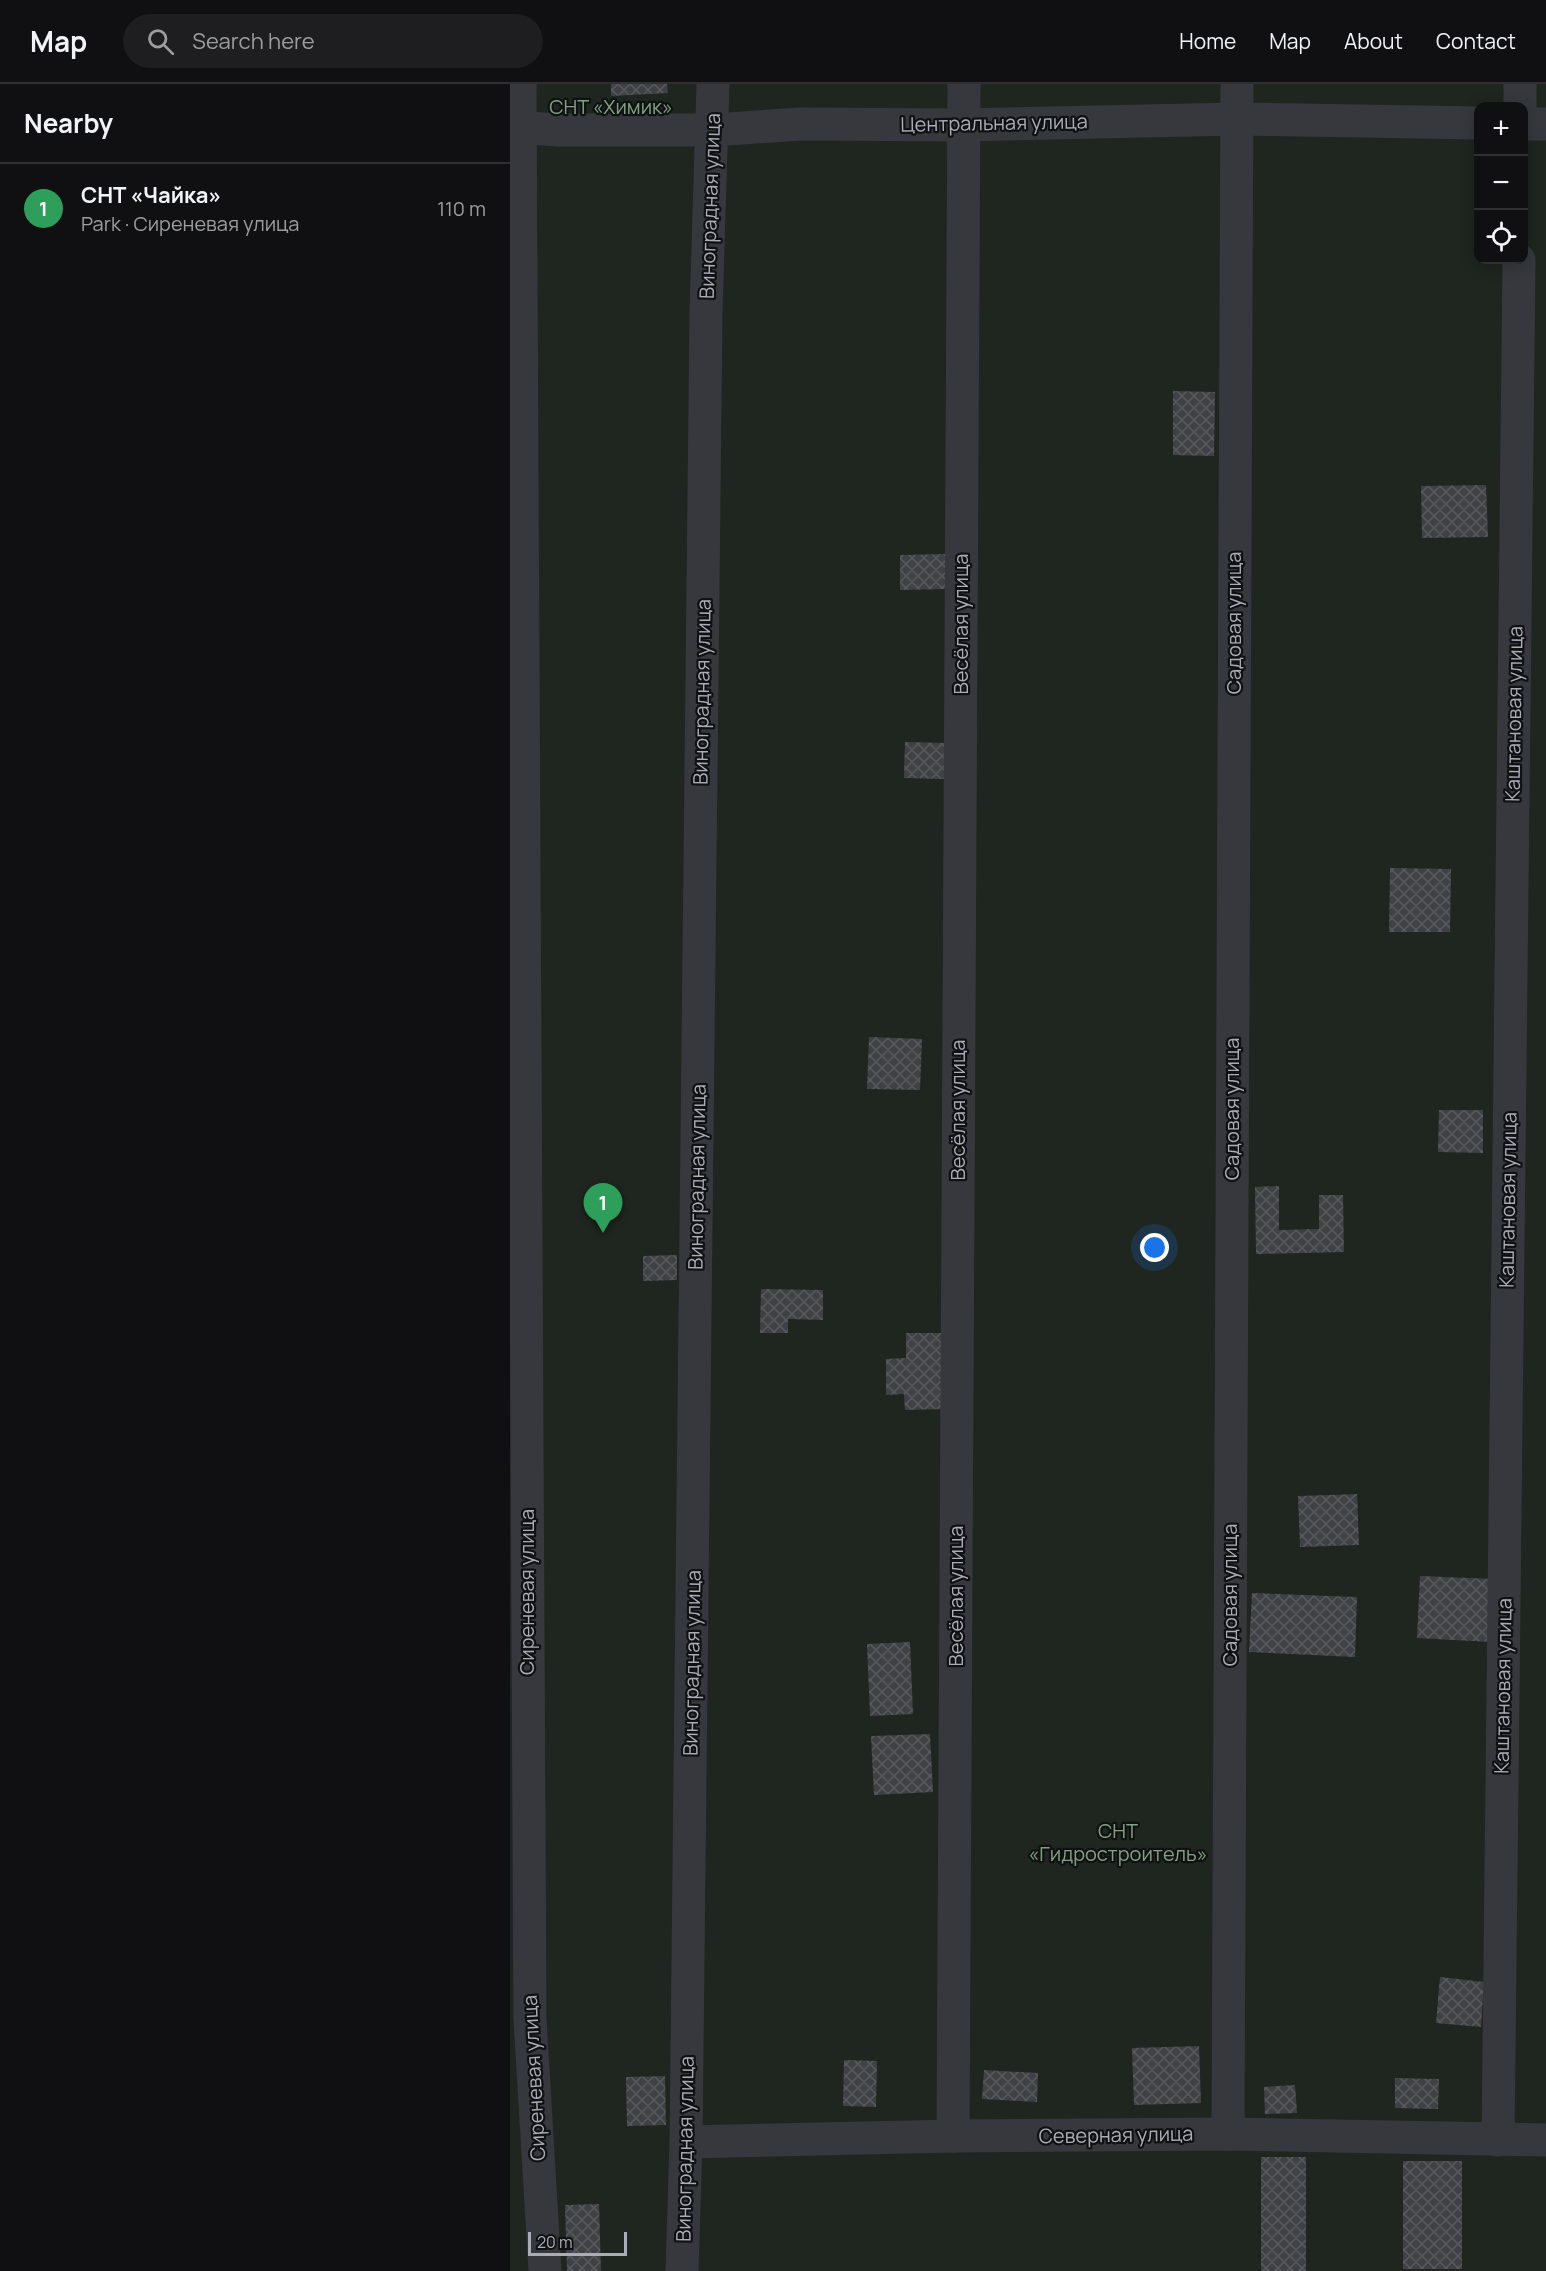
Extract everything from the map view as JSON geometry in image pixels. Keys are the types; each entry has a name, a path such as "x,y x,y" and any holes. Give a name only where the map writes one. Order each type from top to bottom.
{"street":[{"name":"Сиреневая улица","path":"520,84 515,127 530,2019 545,2271"},
{"name":"Виноградная улица","path":"682,2271 686,2142 706,312 713,84"},
{"name":"Весёлая улица","path":"953,2136 964,84"},
{"name":"Садовая улица","path":"1228,2134 1236,118 1238,84"},
{"path":"1520,84 1520,102"},
{"name":"Центральная улица","path":"515,127 560,130 713,130 801,124 964,125 1236,118 1474,123"},
{"path":"1528,123 1546,124"},
{"name":"Каштановая улица","path":"1498,2140 1519,264"},
{"name":"Северная улица","path":"686,2142 953,2136 1228,2134 1546,2140"}],"green space":[{"name":"СНТ «Гидростроитель»","path":"510,84 1546,84 1546,2271 510,2271"}],"building":[{"path":"611,84 667,84 668,93 611,96"},
{"path":"1173,391 1215,392 1214,456 1173,455"},
{"path":"1486,485 1488,537 1422,538 1421,486"},
{"path":"946,554 947,589 900,590 900,555"},
{"path":"905,742 945,743 944,779 904,778"},
{"path":"1390,868 1451,869 1450,932 1389,932"},
{"path":"869,1037 922,1039 920,1090 867,1089"},
{"path":"1439,1110 1483,1110 1483,1153 1438,1152"},
{"path":"1279,1186 1279,1230 1319,1229 1319,1195 1343,1195 1344,1252 1256,1254 1255,1187"},
{"path":"677,1255 677,1280 643,1281 643,1256"},
{"path":"761,1289 823,1290 823,1320 788,1319 788,1333 760,1333"},
{"path":"906,1333 941,1333 944,1409 905,1410 904,1394 886,1395 886,1359 906,1358"},
{"path":"1357,1494 1359,1545 1300,1547 1298,1496"},
{"path":"1420,1576 1494,1579 1491,1642 1417,1638"},
{"path":"1252,1593 1357,1597 1355,1657 1249,1652"},
{"path":"910,1642 913,1714 870,1716 867,1644"},
{"path":"930,1734 933,1792 874,1795 871,1736"},
{"path":"1440,1977 1484,1982 1481,2027 1436,2023"},
{"path":"1199,2046 1201,2103 1134,2105 1132,2048"},
{"path":"844,2060 877,2061 876,2107 843,2106"},
{"path":"984,2070 1038,2073 1037,2102 982,2099"},
{"path":"665,2076 666,2125 627,2126 626,2077"},
{"path":"1395,2078 1439,2079 1438,2109 1395,2108"},
{"path":"1295,2085 1297,2113 1265,2114 1264,2087"},
{"path":"1261,2157 1306,2157 1306,2271 1261,2271"},
{"path":"1403,2161 1462,2161 1462,2269 1403,2269"},
{"path":"599,2204 601,2271 567,2271 565,2205"}],"place":[{"name":"СНТ «Чайка»","path":"603,1233"}],"park label":[{"name":"СНТ «Химик»","path":"611,107"}]}
